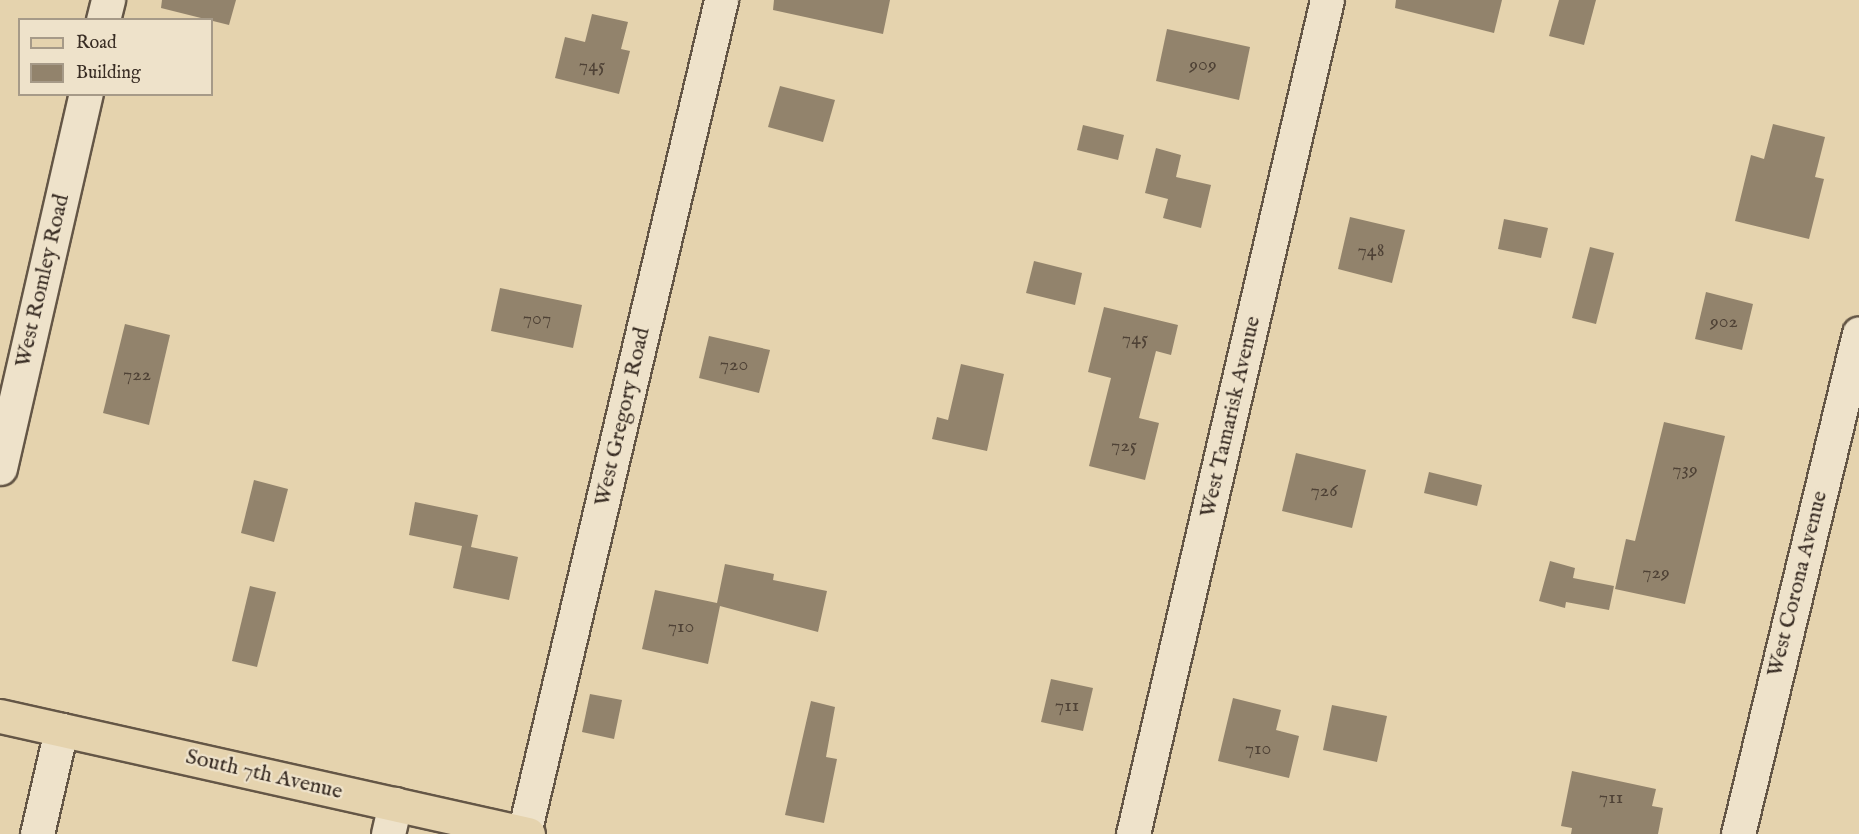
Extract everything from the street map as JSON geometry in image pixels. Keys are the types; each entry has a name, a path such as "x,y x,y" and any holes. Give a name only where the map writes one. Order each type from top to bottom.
{"main road":[{"name":"South 7th Avenue","path":"0,716 61,730 391,819 526,834"}],"street":[{"path":"104,18 108,0"},
{"name":"West Gregory Road","path":"526,834 721,0"},
{"name":"West Tamarisk Avenue","path":"1133,834 1327,0"},
{"name":"West Romley Road","path":"0,468 86,96"},
{"name":"West Corona Avenue","path":"1738,834 1859,333"},
{"path":"37,834 61,730"}],"building":[{"path":"162,0 236,0 229,25 213,21 213,18 201,18 161,8"},
{"path":"774,0 890,0 883,34 773,10"},
{"path":"1396,0 1502,0 1494,33 1395,8"},
{"path":"1559,0 1596,0 1584,45 1549,36"},
{"path":"592,14 628,22 621,49 630,51 619,94 555,78 565,37 585,42"},
{"path":"1167,29 1250,47 1239,100 1156,81"},
{"path":"780,86 835,100 823,142 768,127"},
{"path":"1773,124 1825,137 1815,177 1824,179 1809,239 1735,221 1751,155 1764,159"},
{"path":"1083,125 1124,135 1118,160 1077,150"},
{"path":"1156,148 1181,155 1176,177 1211,185 1201,228 1163,218 1168,199 1145,193"},
{"path":"1350,217 1405,230 1392,283 1338,269"},
{"path":"1504,219 1548,228 1541,258 1498,249"},
{"path":"1590,247 1614,253 1596,324 1572,318"},
{"path":"1034,261 1082,273 1075,305 1026,293"},
{"path":"500,288 582,305 573,348 491,331"},
{"path":"1706,292 1753,304 1742,350 1695,339"},
{"path":"1104,307 1178,325 1171,355 1156,351 1139,418 1159,423 1145,480 1089,466 1111,378 1088,372"},
{"path":"125,324 170,335 149,425 103,413"},
{"path":"709,336 770,350 759,393 699,378"},
{"path":"961,364 1004,374 987,451 932,439 937,417 948,420"},
{"path":"1664,422 1725,436 1685,604 1615,589 1626,539 1635,541"},
{"path":"1296,453 1366,470 1352,528 1282,511"},
{"path":"1429,472 1482,485 1477,506 1424,493"},
{"path":"254,480 288,489 274,542 241,533"},
{"path":"415,502 478,515 471,547 518,557 509,600 453,588 462,546 409,535"},
{"path":"1550,561 1575,568 1573,578 1614,586 1609,610 1566,602 1565,608 1539,601"},
{"path":"725,564 774,574 773,580 827,591 818,632 720,606 708,664 642,649 655,590 717,603"},
{"path":"250,586 276,592 257,667 232,661"},
{"path":"1051,679 1093,688 1083,731 1041,722"},
{"path":"590,694 622,700 614,739 582,732"},
{"path":"1233,698 1281,710 1276,730 1299,736 1289,778 1218,761"},
{"path":"811,701 835,707 826,757 837,759 824,823 785,815"},
{"path":"1332,705 1387,716 1377,762 1323,750"},
{"path":"1572,771 1656,789 1652,806 1663,808 1658,834 1571,834 1572,828 1561,826"}]}
